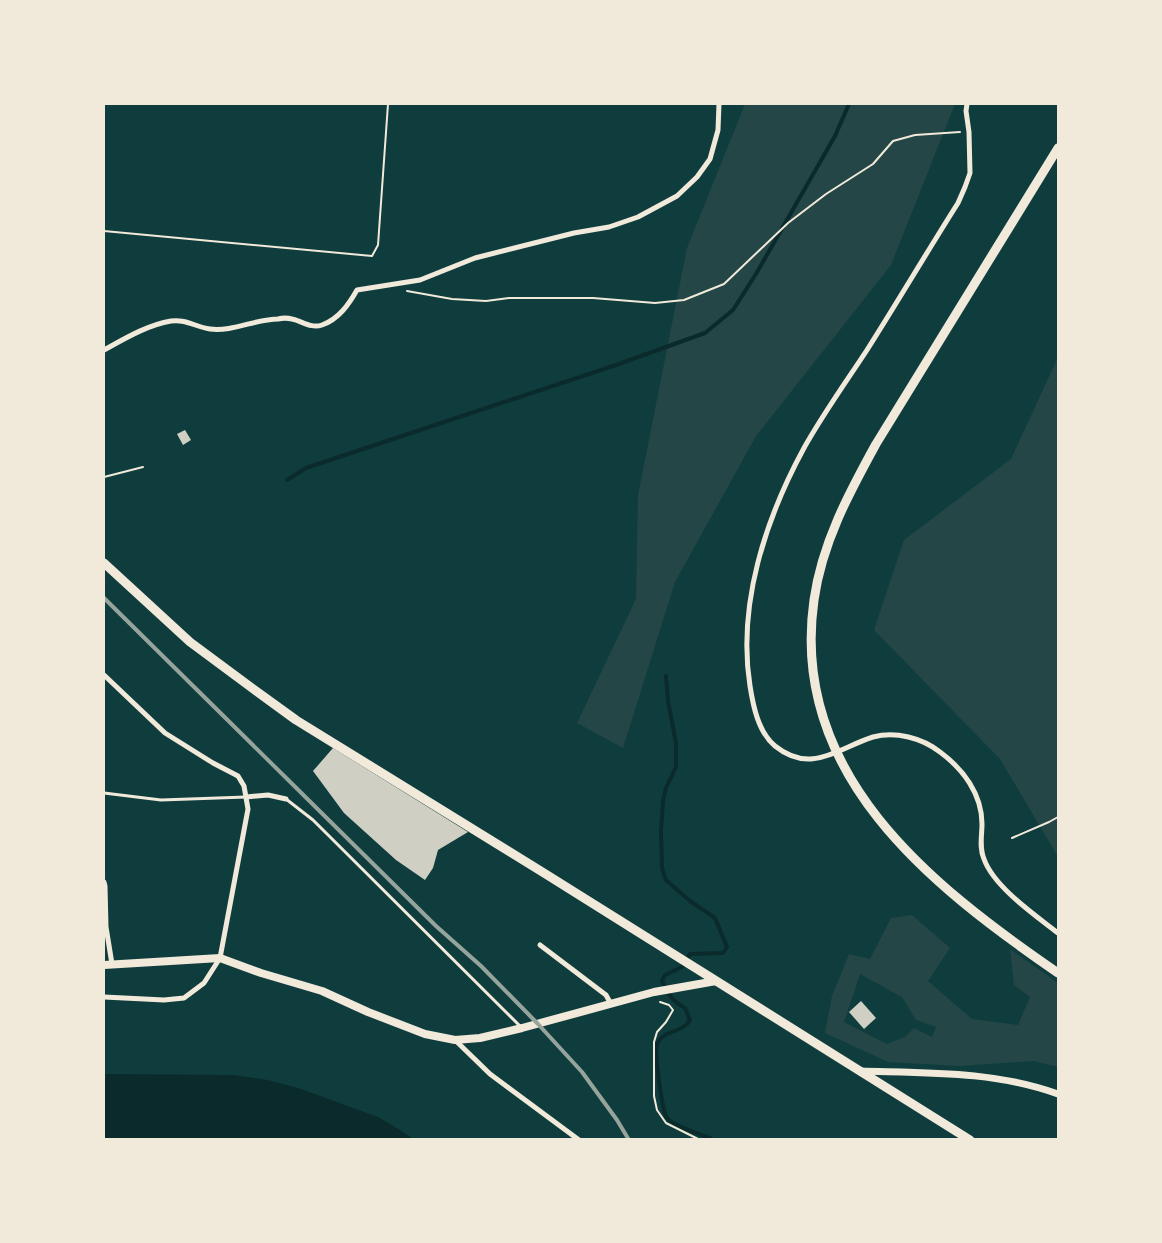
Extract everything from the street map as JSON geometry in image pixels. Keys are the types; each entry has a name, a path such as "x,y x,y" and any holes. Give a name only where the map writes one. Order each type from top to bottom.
{"highway":[{"path":"1059,148 876,444 854,484 839,516 820,571 814,598 812,624 813,675 823,721 847,774 865,802 893,836 952,893 1005,936 1059,973"},
{"path":"104,563 190,642 296,720 970,1140"}],"main road":[{"path":"107,965 220,958 322,991 425,1034 454,1040 480,1038 654,992 716,981"}],"street":[{"path":"104,350 143,330 170,321 191,322 208,329 220,329 276,318 291,319 313,326 321,325 337,317 357,290 420,280 475,258 574,233 609,227 638,217 677,196 697,177 710,159 718,130 719,104"},
{"path":"967,104 970,173 958,203 805,446 786,483 767,530 757,561 751,599 747,646 749,674 756,712 764,733 787,755 821,759 874,737 890,735 926,742 945,756 962,773 979,801 983,859 992,874 1006,890 1059,933"},
{"path":"104,675 165,733 238,776 244,786 248,809 220,958 204,983 184,998 164,1000 104,997"},
{"path":"246,797 268,795 286,800"},
{"path":"104,882 107,965"},
{"path":"540,945 606,995 611,1004"},
{"path":"454,1040 490,1074 579,1140"},
{"path":"860,1071 980,1076 1012,1081 1059,1094"}],"lane":[{"path":"104,793 161,800 246,797"},
{"path":"286,800 313,820 522,1028"}],"path":[{"path":"104,231 372,255 378,245 388,104"},
{"path":"399,282 405,291 452,299 486,301 509,298 593,298 655,303 684,300 724,284 788,223 826,194 873,164 893,141 915,135 969,132"},
{"path":"104,477 143,467"},
{"path":"1012,838 1059,816"},
{"path":"659,1001 669,1005 673,1010 657,1032 654,1042 654,1096 657,1110 666,1123 700,1140"}],"shaded area":[{"path":"745,104 955,104 891,265 756,436 675,582 623,748 577,723 636,599 638,495 687,248"},
{"path":"1058,357 1057,855 1000,759 874,630 904,540 1011,459"},
{"path":"912,915 950,948 928,981 972,1019 1018,1025 1030,997 1014,985 1010,949 1058,983 1058,1067 1034,1061 960,1066 888,1062 825,1033 832,996 849,954 870,959 891,918","holes":["860,974 902,997 916,1020 936,1027 932,1037 914,1028 905,1037 887,1044 844,1022"]},
{"path":"104,1074 233,1075 268,1080 298,1088 378,1117 413,1139 104,1139"}],"building":[{"path":"185,430 191,440 183,445 177,434"},
{"path":"333,748 468,832 438,850 433,868 425,880 396,860 344,813 313,771"},
{"path":"861,1001 876,1018 864,1029 849,1012"}],"waterway":[{"path":"287,480 306,468 705,333 733,310 756,274 835,136 849,104"},
{"path":"666,676 676,743 676,767 666,788 663,801 662,868 666,880 690,901 715,918 727,947 723,953 690,954 682,967 665,975 662,981 666,990 685,1008 690,1020 682,1028 660,1039 656,1049 658,1069 667,1118 713,1140"}],"railway":[{"path":"104,598 538,1024 582,1072 629,1140"}]}
